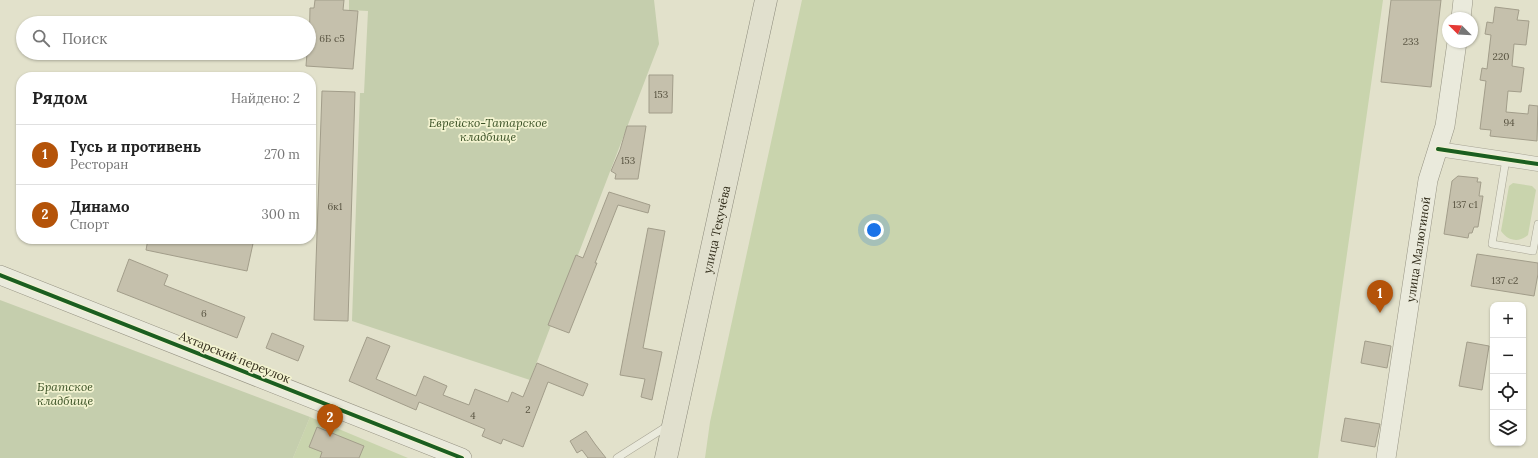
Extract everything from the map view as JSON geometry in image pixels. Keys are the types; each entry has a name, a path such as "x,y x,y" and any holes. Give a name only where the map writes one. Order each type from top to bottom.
{"main road":[{"name":"улица Текучёва","path":"666,458 766,0"}],"street":[{"path":"1462,12 1463,0"},
{"name":"улица Малюгиной","path":"1386,458 1428,180 1445,126 1456,48"},
{"path":"1438,149 1538,164"},
{"name":"Ахтарский переулок","path":"0,275 462,458"}],"lane":[{"path":"1506,159 1492,244 1533,251 1538,224"},
{"path":"617,458 674,421"}],"green space":[{"name":"Еврейско-Татарское кладбище","path":"349,0 654,0 659,44 530,380 352,321 360,93 364,93 368,11 349,10"},
{"path":"802,0 1383,0 1318,458 705,458 710,422"},
{"path":"1513,183 1532,186 1536,190 1528,235 1525,238 1517,240 1510,239 1501,231 1509,186"},
{"name":"Братское кладбище","path":"0,300 310,417 293,458 0,458"},
{"path":"310,417 408,458 293,458"}],"building":[{"path":"315,0 344,0 343,10 358,11 353,69 306,66 306,60 316,60 316,16 310,16 310,8 314,8"},
{"path":"1391,0 1441,0 1431,87 1381,82"},
{"path":"1495,7 1519,10 1517,20 1529,21 1526,45 1514,44 1512,66 1524,68 1521,92 1508,91 1506,112 1528,114 1529,105 1538,106 1537,141 1490,136 1491,130 1480,129 1486,81 1480,80 1482,68 1487,69 1491,35 1485,34 1487,22 1493,23"},
{"path":"649,75 673,75 672,113 649,113"},
{"path":"322,91 355,92 348,321 314,320"},
{"path":"627,126 646,126 638,179 615,179 616,174 611,171 620,150"},
{"path":"1458,176 1478,178 1477,182 1481,182 1479,196 1483,196 1478,227 1474,227 1472,233 1469,233 1468,238 1444,234 1452,181"},
{"path":"609,192 650,205 648,213 618,205 569,333 548,325 576,255 583,258"},
{"path":"648,228 665,231 643,348 662,352 652,400 641,397 645,379 620,375"},
{"path":"147,244 253,244 247,271 146,250"},
{"path":"1477,254 1538,263 1538,274 1534,296 1471,286"},
{"path":"129,259 168,275 164,285 245,317 237,338 117,291"},
{"path":"272,333 304,346 298,361 266,348"},
{"path":"367,337 390,346 376,379 416,396 424,376 447,386 443,395 469,405 475,389 508,402 512,392 523,397 537,363 588,384 583,396 548,382 523,447 503,439 501,444 482,436 485,429 419,402 416,410 349,381"},
{"path":"1365,341 1391,346 1387,368 1361,363"},
{"path":"1467,342 1489,346 1482,390 1459,386"},
{"path":"1345,418 1380,424 1375,447 1341,441"},
{"path":"317,427 364,446 359,458 320,458 322,452 309,447"},
{"path":"586,431 606,458 588,458 582,450 577,453 570,441"}],"cycle path":[{"path":"1438,149 1538,164"},
{"path":"0,275 462,458"}],"place":[{"name":"Гусь и противень","path":"1380,313"},
{"name":"Динамо","path":"330,437"}]}
